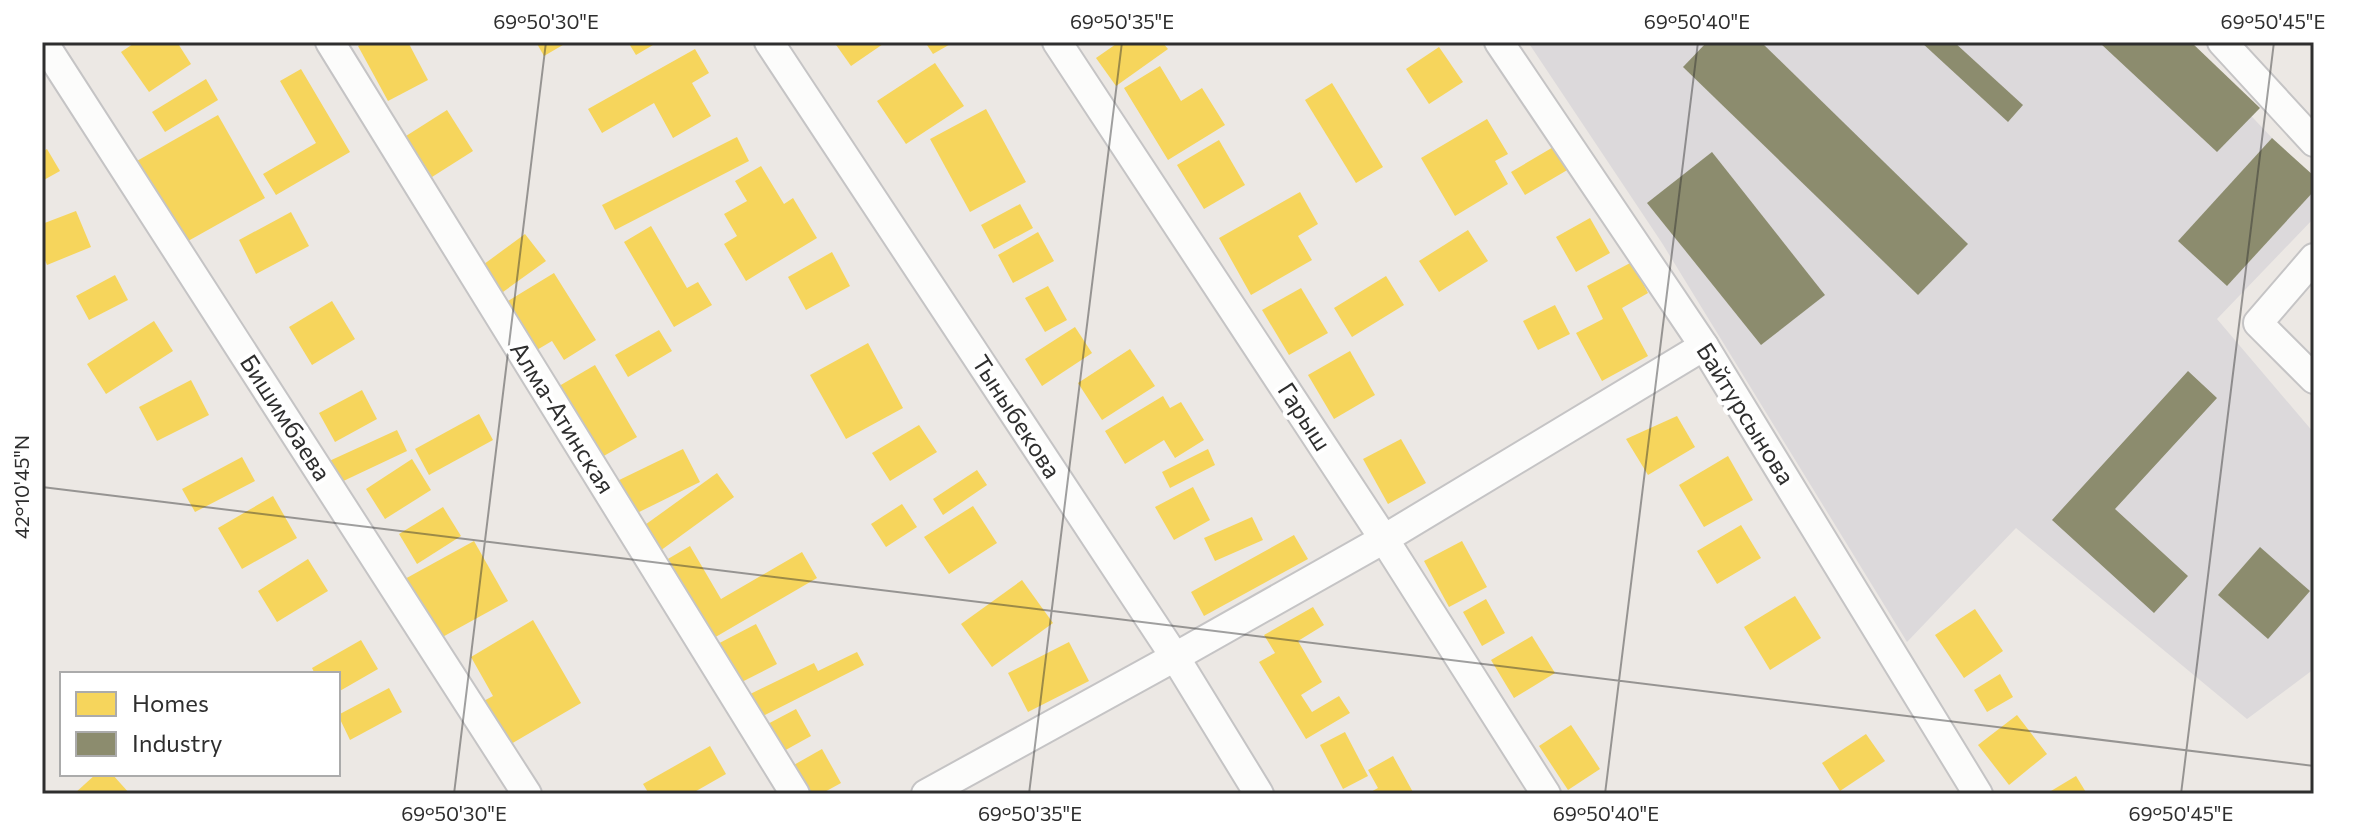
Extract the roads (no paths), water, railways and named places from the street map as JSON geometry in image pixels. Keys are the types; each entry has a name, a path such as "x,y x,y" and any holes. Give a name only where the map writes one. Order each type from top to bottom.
{"street":[{"name":"Бишимбаева","path":"43,42 527,794"},
{"name":"Алма-Атинская","path":"330,42 795,794"},
{"name":"Тыныбекова","path":"769,42 1175,657 1259,794"},
{"name":"Гарыш","path":"1057,42 1384,539 1546,794"},
{"name":"Байтурсынова","path":"1499,42 1704,346 1978,794"},
{"path":"2222,42 2314,142"},
{"path":"2314,258 2258,323 2314,379"},
{"path":"926,794 1384,539 1704,346"}]}
